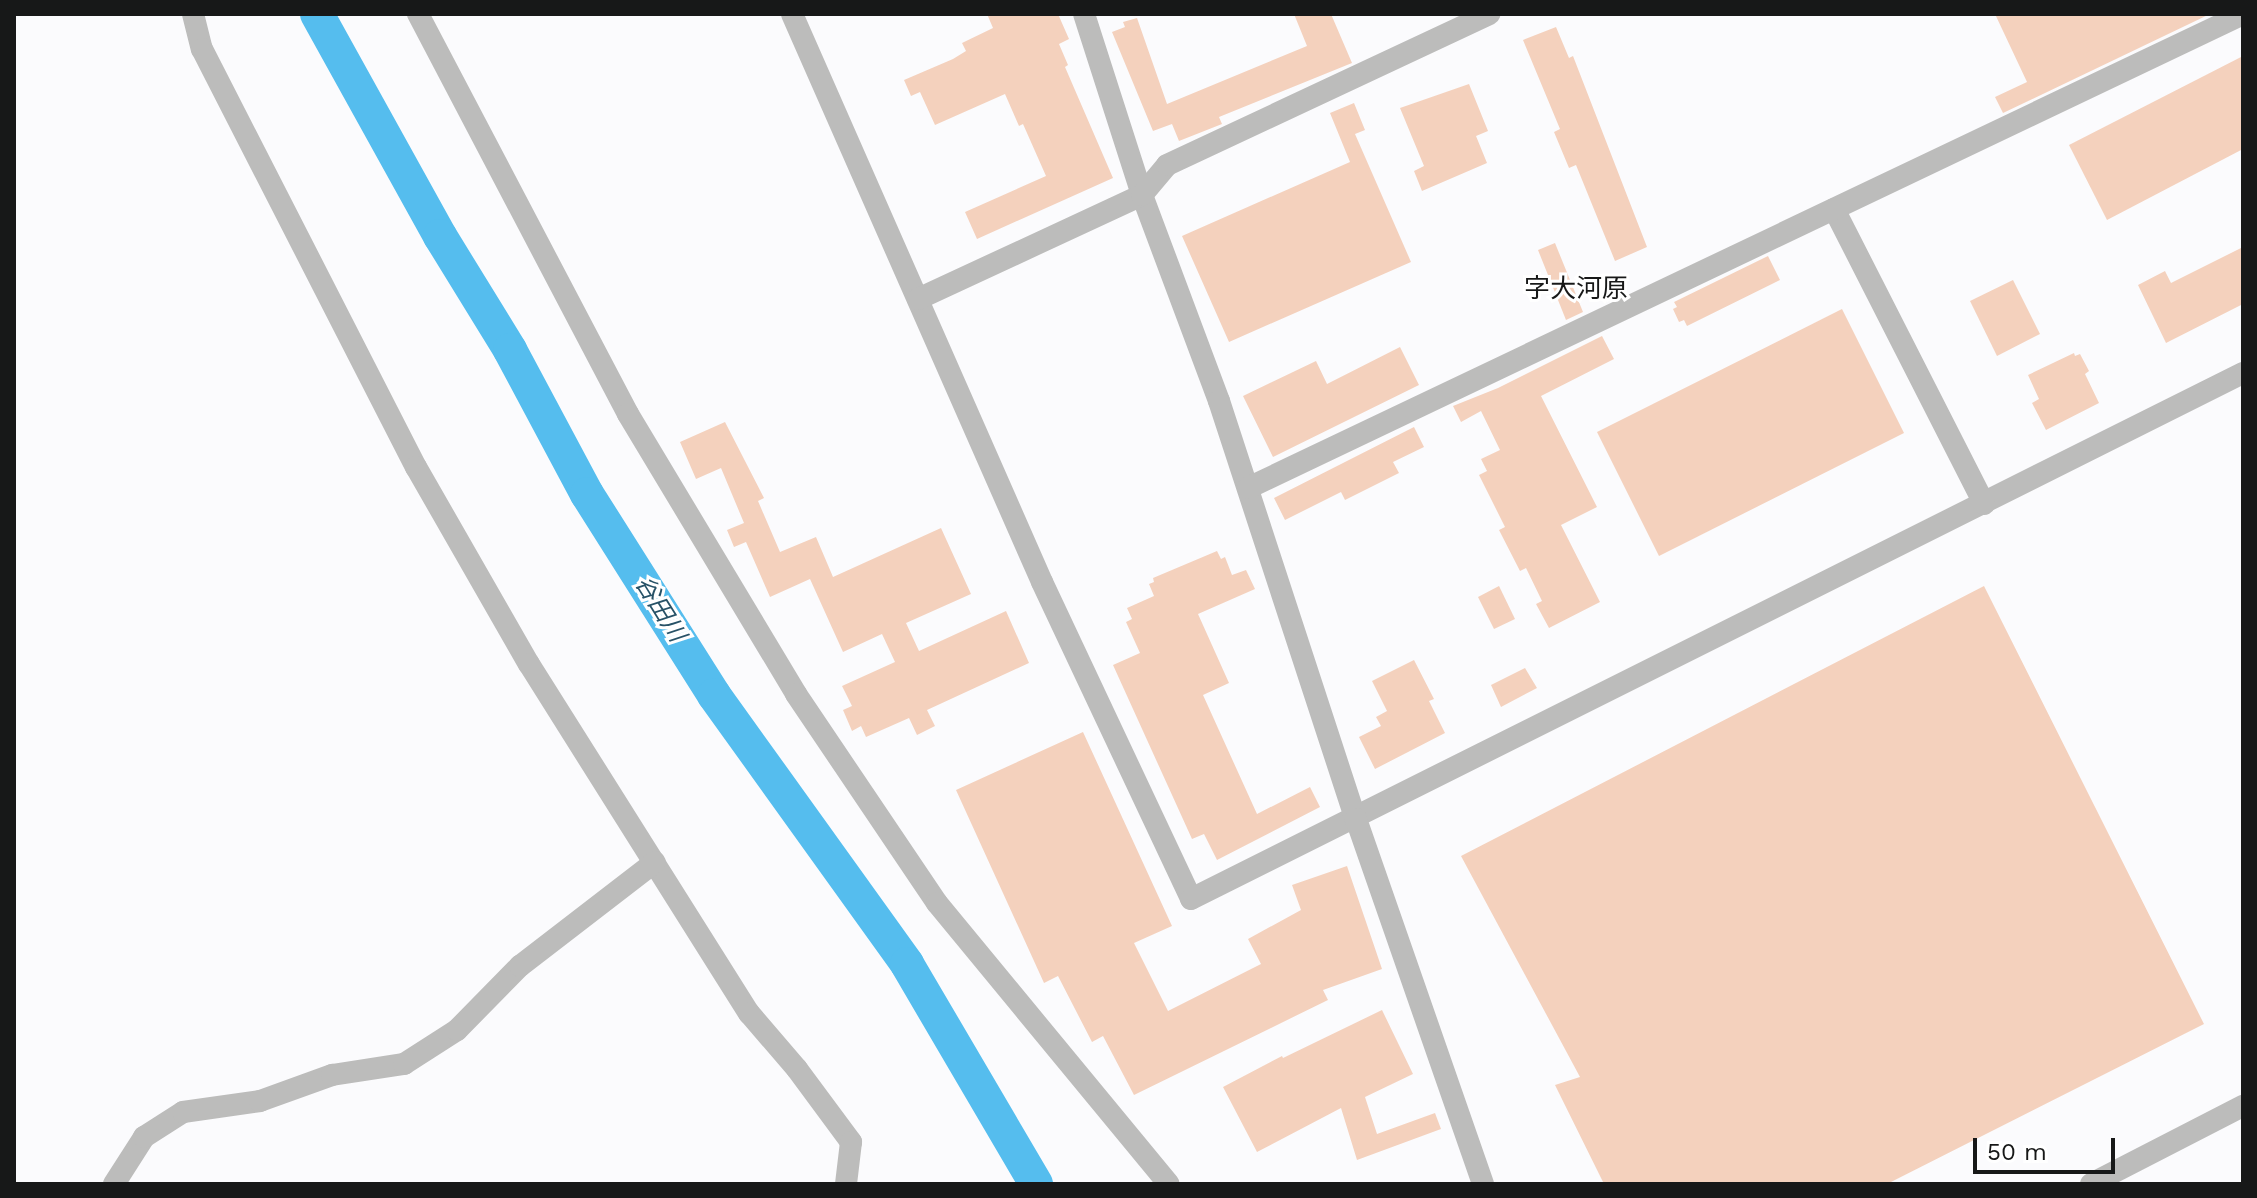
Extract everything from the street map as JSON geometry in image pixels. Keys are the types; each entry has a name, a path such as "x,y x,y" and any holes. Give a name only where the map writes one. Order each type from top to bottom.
{"street":[{"path":"193,14 202,49 416,467 529,664 749,1013 797,1069 851,1142 846,1184"},
{"path":"418,14 628,414 796,694 937,903 1169,1184"},
{"path":"792,14 1042,582 1191,899 2243,373"},
{"path":"1084,14 1142,195 1248,488 1356,819 1483,1184"},
{"path":"918,299 1142,195 1167,165 1489,14"},
{"path":"1248,488 2243,14"},
{"path":"1834,209 1984,504"},
{"path":"114,1184 144,1137 183,1112 260,1101 332,1075 404,1064 457,1030 520,966 655,862"},
{"path":"2091,1184 2243,1106"}],"building":[{"path":"987,14 1058,14 1069,39 1059,44 1068,65 1065,67 1113,178 977,239 965,212 1046,176 1023,124 1019,126 1005,94 935,125 920,92 911,96 904,80 966,51 962,43 993,28"},
{"path":"1294,14 1331,14 1352,63 1219,117 1222,124 1179,141 1172,124 1153,131 1112,32 1125,27 1123,22 1137,18 1167,104 1307,46"},
{"path":"1995,14 2210,14 2003,113 1995,97 2027,82"},
{"path":"1556,27 1569,58 1573,56 1647,247 1615,261 1576,165 1569,168 1554,132 1560,129 1523,40"},
{"path":"2243,56 2243,149 2107,220 2069,145"},
{"path":"1469,84 1488,131 1476,136 1487,163 1422,191 1414,171 1424,166 1400,108"},
{"path":"1354,103 1365,130 1355,134 1411,262 1229,342 1182,236 1350,162 1330,113"},
{"path":"1555,243 1583,312 1566,320 1538,250"},
{"path":"2243,247 2243,304 2166,343 2138,285 2165,271 2171,283"},
{"path":"1768,256 1780,280 1687,326 1684,320 1679,322 1673,309 1677,307 1674,302"},
{"path":"2013,280 2040,334 1997,356 1970,301"},
{"path":"1842,309 1904,433 1659,556 1597,432"},
{"path":"1602,336 1614,359 1541,396 1597,507 1561,525 1600,602 1549,628 1536,604 1542,601 1526,568 1520,571 1499,530 1505,527 1479,475 1487,471 1481,459 1500,450 1481,411 1461,422 1453,406 1498,388"},
{"path":"1400,347 1419,385 1273,457 1243,396 1316,361 1327,384"},
{"path":"2074,353 2075,356 2080,354 2089,371 2085,374 2099,403 2046,430 2032,403 2039,399 2028,375"},
{"path":"725,422 764,498 758,501 780,552 816,537 833,577 941,528 971,594 906,623 919,651 1006,611 1029,663 927,710 935,726 917,735 909,718 866,737 861,726 852,731 843,710 852,706 842,686 895,662 882,634 843,652 810,579 770,597 746,542 734,547 727,530 744,523 721,468 696,479 680,442"},
{"path":"1414,427 1424,447 1393,462 1399,473 1345,500 1341,492 1285,520 1274,498"},
{"path":"1217,551 1221,559 1225,557 1232,575 1246,570 1255,589 1198,614 1229,683 1203,695 1257,814 1310,787 1320,807 1217,860 1204,834 1192,839 1113,665 1140,653 1126,622 1132,619 1127,608 1154,596 1149,584 1154,582 1153,578"},
{"path":"1499,586 1515,619 1494,629 1478,597"},
{"path":"1984,586 2204,1024 1887,1184 1604,1184 1555,1085 1580,1077 1461,856"},
{"path":"1414,660 1434,699 1429,701 1445,733 1375,769 1359,737 1381,726 1376,717 1387,711 1372,681"},
{"path":"1525,668 1537,688 1501,707 1491,685"},
{"path":"1083,732 1172,926 1134,943 1168,1011 1261,964 1248,939 1301,910 1292,885 1347,866 1382,969 1323,990 1328,1000 1134,1095 1103,1036 1092,1042 1058,976 1044,983 956,790"},
{"path":"1382,1010 1413,1074 1365,1097 1377,1134 1435,1113 1441,1129 1357,1160 1341,1108 1257,1152 1223,1087"}],"waterway":[{"name":"谷田川","path":"317,14 440,236 510,350 587,494 714,695 907,964 1036,1184"}],"district":[{"name":"字大河原","path":"1576,289"}]}
